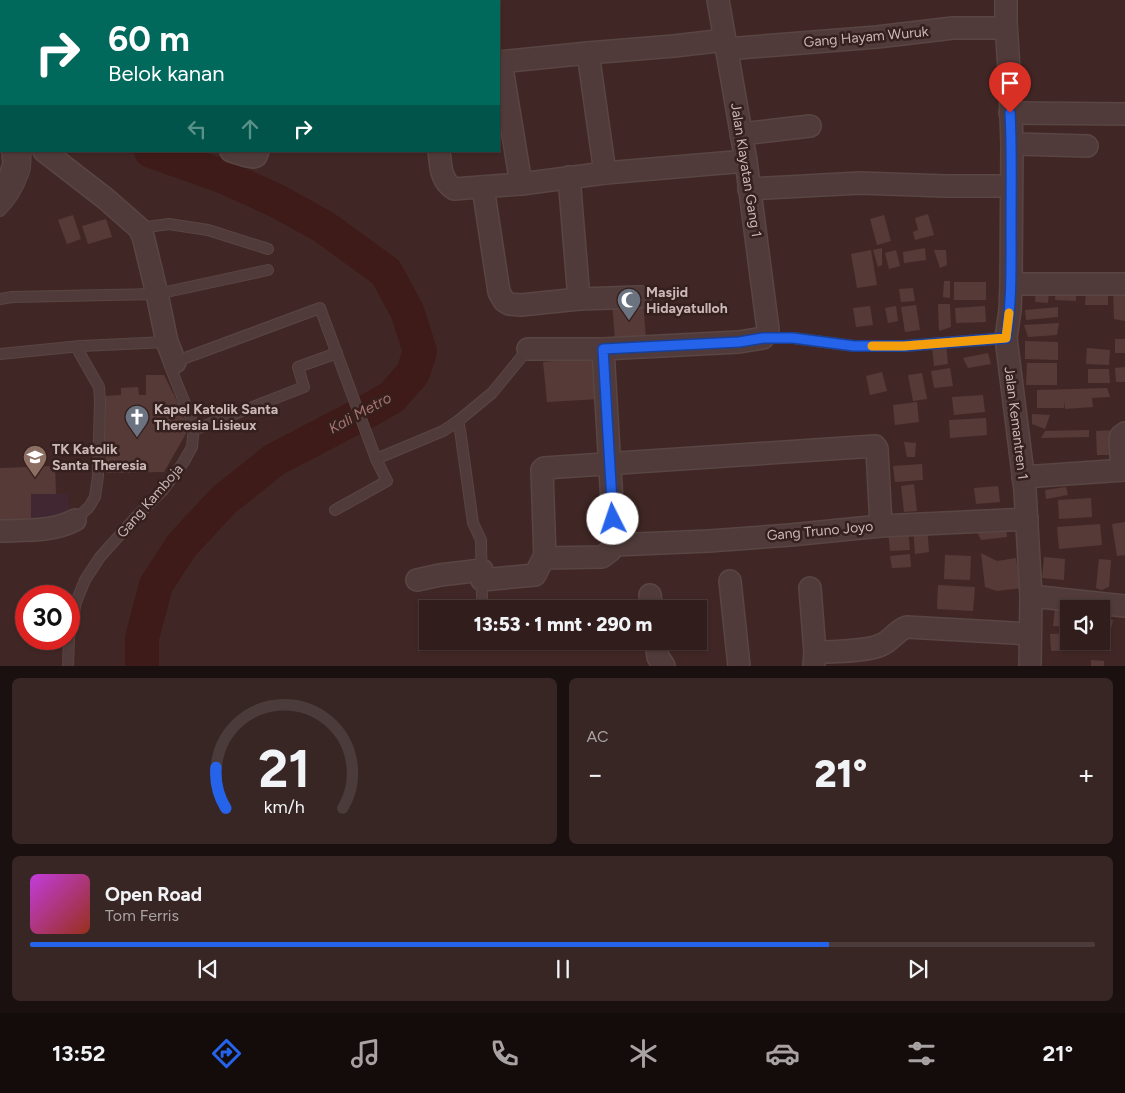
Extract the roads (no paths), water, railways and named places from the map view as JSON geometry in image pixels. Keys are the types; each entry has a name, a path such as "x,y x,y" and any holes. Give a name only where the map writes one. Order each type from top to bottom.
{"street":[{"name":"Jalan Klayatan Gang 1","path":"718,0 746,161 768,330 763,338"},
{"name":"Jalan Kemantren 1","path":"1006,0 1012,144 1011,284 1006,338 1027,519 1031,596 1030,666"},
{"name":"Gang Hayam Wuruk","path":"500,62 588,52 674,46 868,38 953,28 1006,28"},
{"path":"588,52 605,173"},
{"path":"500,62 521,184"},
{"path":"1010,113 1125,114"},
{"path":"741,134 810,126"},
{"path":"1012,144 1087,146"},
{"path":"0,193 8,184 14,164 13,152"},
{"path":"45,152 106,199 139,228 143,236 171,352"},
{"path":"234,152 252,157 256,156 258,152"},
{"path":"439,152 442,176 449,186 454,189 521,184 605,173 746,161"},
{"path":"569,177 579,299"},
{"path":"749,189 860,183 1011,186"},
{"path":"484,187 499,292 504,301 509,304 521,305 579,299 640,297"},
{"path":"1011,284 1125,284"},
{"path":"528,349 603,349 739,342 763,338"},
{"path":"545,558 602,557 614,545 603,349"},
{"path":"1023,477 1124,470 1120,439 1125,433"},
{"path":"417,580 440,575 482,582 535,575 545,558 542,470 544,468 875,446 882,526"},
{"name":"Gang Truno Joyo","path":"614,545 754,537 882,526 1027,519"},
{"path":"0,531 50,528 66,525 75,520"},
{"path":"730,581 738,666"},
{"path":"810,588 814,659 882,645 907,627 1030,634"},
{"path":"1031,596 1125,606"},
{"path":"657,650 658,657 664,666"}],"lane":[{"path":"0,211 16,190 24,170 26,152"},
{"path":"139,228 169,224 208,230 268,249"},
{"path":"0,299 157,294 268,270"},
{"path":"0,354 80,346 171,352 320,308 376,460 387,481 335,510"},
{"path":"763,338 793,338 854,346 904,346 1006,338"},
{"path":"75,520 89,507 95,497 98,476 99,387 79,352 80,346"},
{"path":"376,460 443,431 458,421 492,393 528,349"},
{"path":"171,352 169,364 194,430 304,387 298,367 337,353"},
{"path":"458,421 473,523 481,540 482,582"},
{"name":"Gang Kamboja","path":"80,592 85,580 100,557 163,490 184,463 192,447 194,430"},
{"name":"Gang Kamboja","path":"68,666 69,650"}],"waterway":[{"name":"Kali Metro","path":"142,666 142,638 156,585 182,545 224,500 274,460 392,397 413,373 420,351 407,311 386,272 324,227 279,202 227,178 154,152"}],"place":[{"name":"Masjid Hidayatulloh","path":"629,321"},
{"name":"Kapel Katolik Santa Theresia Lisieux","path":"137,438"},
{"name":"TK Katolik Santa Theresia","path":"35,478"}]}
